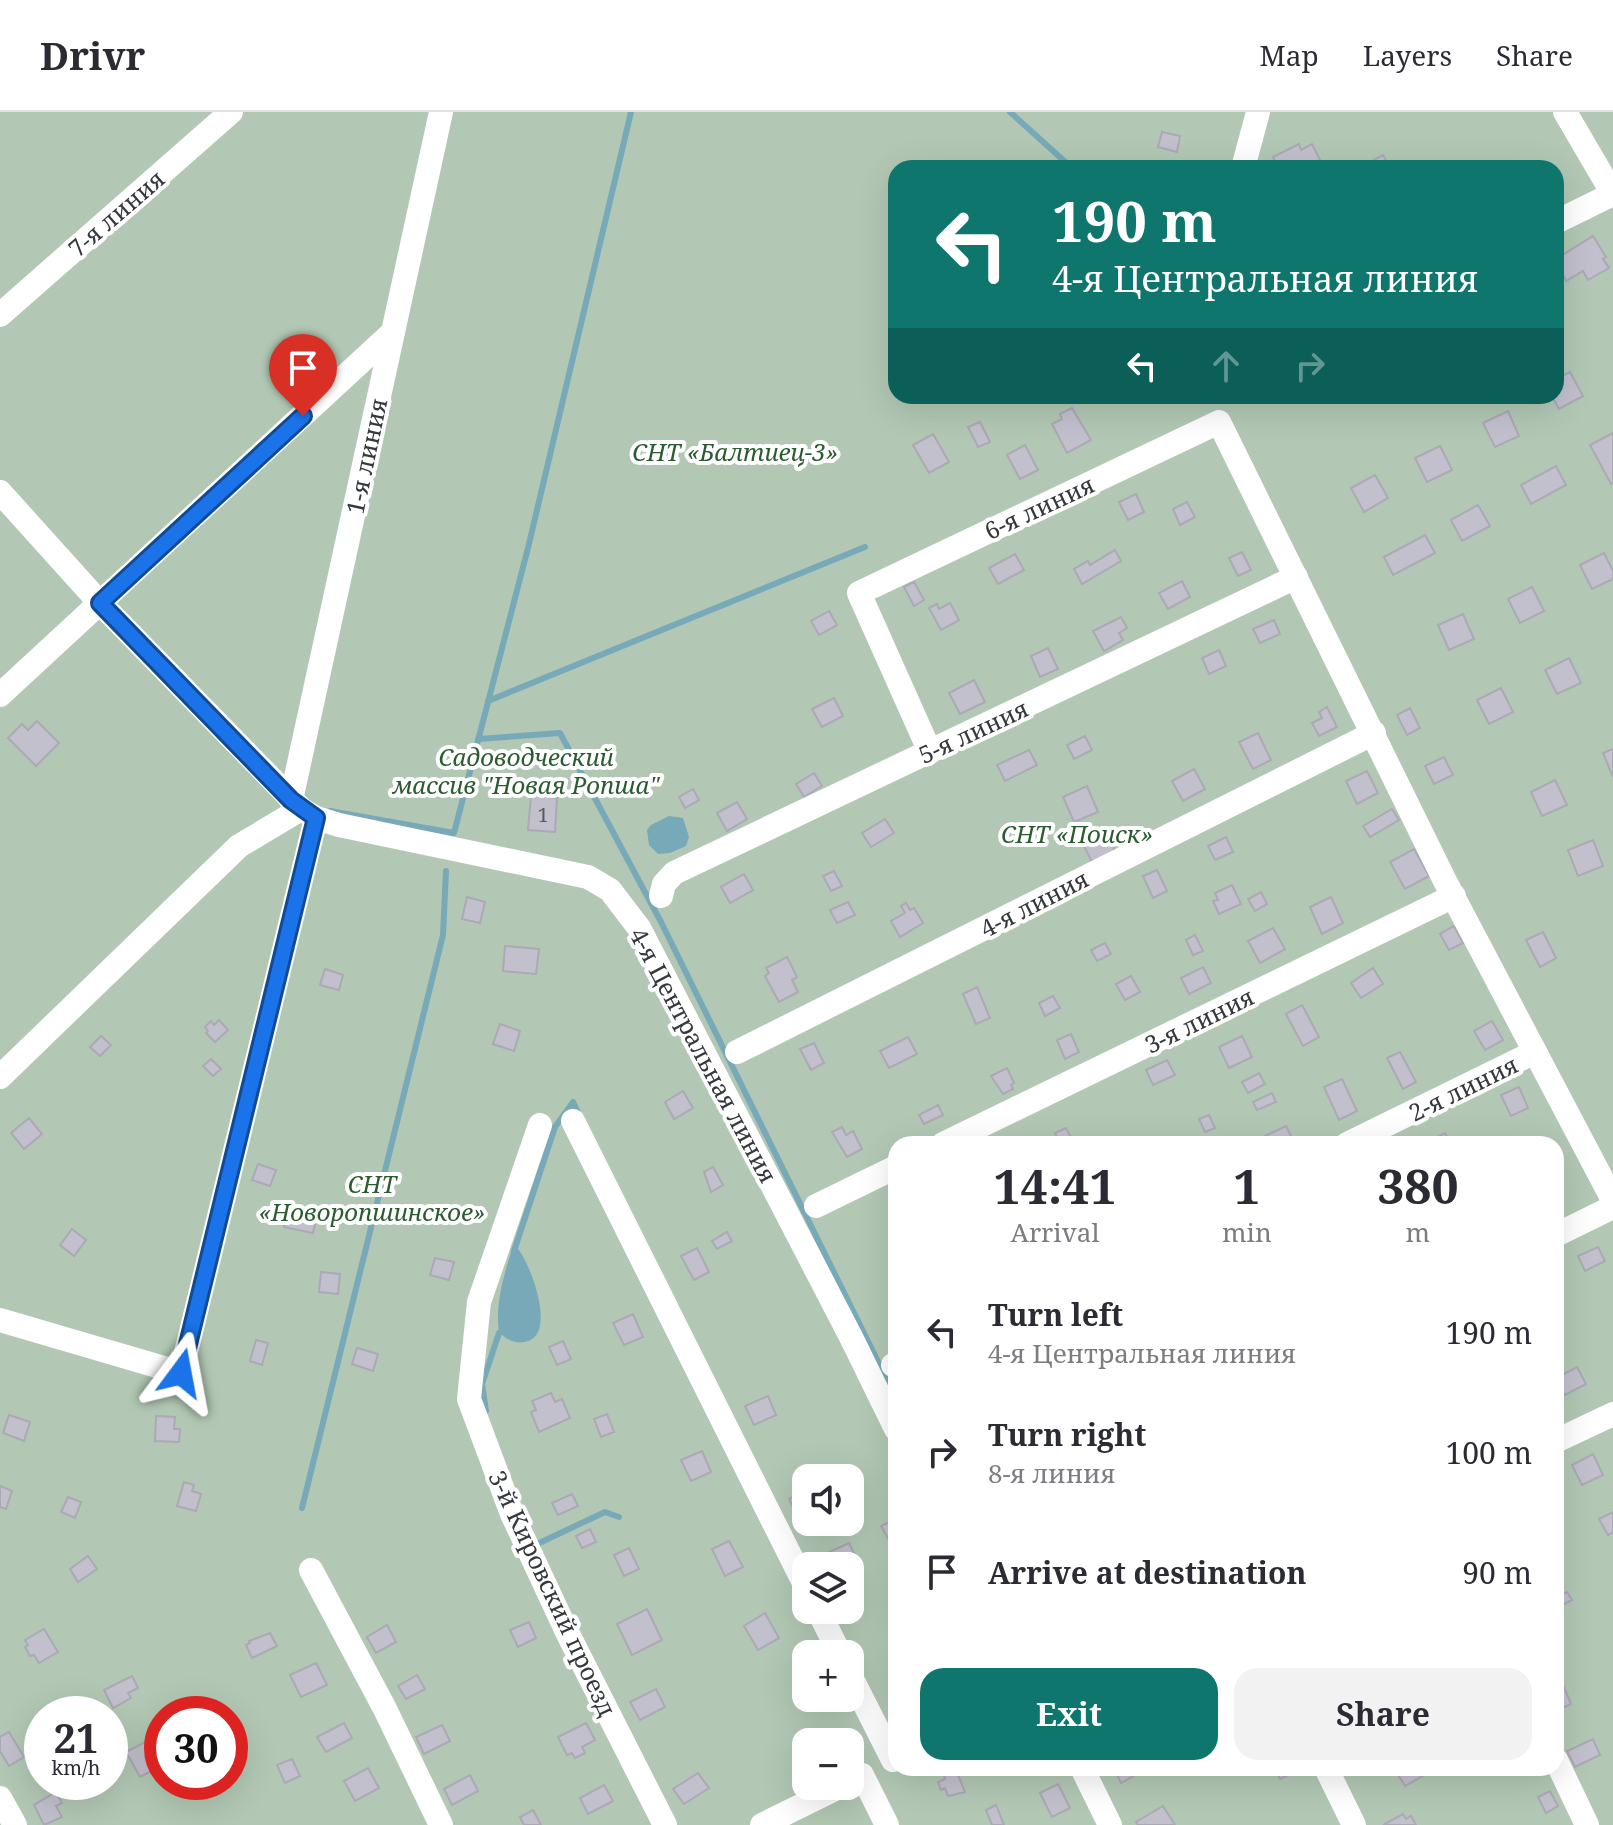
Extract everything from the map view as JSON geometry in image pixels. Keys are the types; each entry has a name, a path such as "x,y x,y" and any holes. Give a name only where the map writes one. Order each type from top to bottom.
{"street":[{"name":"7-я линия","path":"0,315 231,112"},
{"name":"1-я линия","path":"0,1320 181,1373 302,809 393,332 441,112"},
{"path":"1245,160 1258,112"},
{"path":"1564,218 1613,194 1565,112"},
{"path":"0,695 393,332"},
{"name":"6-я линия","path":"930,752 859,593 1219,422 1296,577"},
{"path":"0,492 100,603 302,809 239,846 0,1077"},
{"path":"1296,577 1454,896 1613,1200"},
{"name":"5-я линия","path":"661,896 664,884 674,873 1296,577"},
{"name":"4-я линия","path":"737,1052 1374,733"},
{"name":"4-я Центральная линия","path":"302,809 339,825 588,877 610,890 639,928 888,1413"},
{"name":"3-я линия","path":"959,1136 1454,896"},
{"name":"2-я линия","path":"1363,1136 1535,1052"},
{"path":"573,1121 792,1559"},
{"name":"3-й Кировский проезд","path":"540,1125 479,1302 469,1399 512,1514 567,1632 665,1825"},
{"path":"816,1206 888,1171"},
{"path":"1564,1231 1613,1207"},
{"path":"1564,1437 1612,1416"},
{"path":"311,1570 385,1709 441,1825"},
{"path":"864,1702 888,1748"},
{"path":"864,1774 888,1762"},
{"path":"1086,1776 1110,1825"},
{"path":"1330,1776 1354,1825"},
{"path":"1564,1776 1587,1825"},
{"path":"864,1797 887,1825"},
{"path":"0,1798 15,1825"},
{"path":"762,1825 813,1800"}],"green space":[{"name":"Садоводческий массив \"Новая Ропша\"","path":"0,112 1613,112 1613,1825 0,1825"}],"water":[{"path":"669,816 683,818 689,837 686,846 658,854 649,845 647,830"},
{"path":"518,1249 529,1269 541,1312 536,1335 528,1341 516,1342 499,1333 498,1323 505,1272 511,1252"}],"building":[{"path":"1162,132 1180,136 1177,152 1158,147"},
{"path":"1299,144 1301,150 1312,144 1320,160 1274,160 1273,157"},
{"path":"1593,236 1609,268 1588,280 1583,271 1566,281 1564,254"},
{"path":"1570,372 1583,396 1559,409 1556,404 1564,404 1564,375"},
{"path":"1072,408 1091,440 1067,453 1052,424 1062,419 1060,414"},
{"path":"1508,411 1519,436 1495,447 1483,423"},
{"path":"980,422 990,442 978,447 968,427"},
{"path":"1613,433 1613,483 1611,484 1590,445"},
{"path":"933,434 949,462 929,473 913,445"},
{"path":"1025,445 1038,470 1020,479 1007,455"},
{"path":"1440,446 1452,470 1427,482 1415,458"},
{"path":"1556,466 1566,485 1531,504 1521,485"},
{"path":"1375,475 1388,498 1364,512 1351,488"},
{"path":"1136,494 1144,512 1128,520 1119,502"},
{"path":"1187,502 1195,517 1180,525 1173,509"},
{"path":"1478,505 1490,526 1462,541 1451,520"},
{"path":"1425,535 1435,553 1393,575 1384,557"},
{"path":"1115,550 1121,561 1082,584 1074,569 1088,561 1090,565"},
{"path":"1242,552 1251,570 1238,576 1229,558"},
{"path":"1604,553 1613,571 1613,579 1592,589 1580,565"},
{"path":"1015,554 1024,570 998,584 989,568"},
{"path":"1182,581 1190,597 1168,609 1159,593"},
{"path":"914,582 924,600 914,606 904,587"},
{"path":"1532,587 1544,611 1520,623 1508,599"},
{"path":"950,603 959,620 941,630 929,608 937,604 939,609"},
{"path":"829,611 837,625 819,635 811,621"},
{"path":"1463,614 1474,639 1449,650 1438,625"},
{"path":"1121,617 1127,628 1119,633 1123,640 1104,651 1093,631"},
{"path":"1274,620 1280,634 1260,643 1253,629"},
{"path":"1048,648 1058,669 1040,677 1031,656"},
{"path":"1219,650 1226,666 1209,674 1202,658"},
{"path":"1569,658 1581,683 1557,694 1545,670"},
{"path":"974,680 985,702 960,714 949,693"},
{"path":"1501,688 1513,712 1489,724 1477,700"},
{"path":"834,698 843,716 822,727 812,709"},
{"path":"1327,707 1337,727 1319,736 1312,723 1322,718 1319,712"},
{"path":"1410,708 1420,728 1407,735 1397,715"},
{"path":"37,721 59,743 36,766 8,738 22,724 28,730"},
{"path":"1258,733 1271,760 1253,769 1239,742"},
{"path":"1085,736 1092,750 1074,759 1067,745"},
{"path":"1613,749 1613,777 1603,753"},
{"path":"1029,750 1037,765 1005,781 997,765"},
{"path":"1444,757 1453,775 1434,784 1425,766"},
{"path":"1194,769 1205,789 1183,801 1172,781"},
{"path":"1367,771 1378,793 1357,804 1346,781"},
{"path":"814,773 822,786 804,797 796,784"},
{"path":"1555,780 1567,805 1542,816 1531,792"},
{"path":"1087,786 1098,812 1074,822 1063,797"},
{"path":"693,789 699,800 685,808 679,797"},
{"path":"531,796 557,798 555,832 528,830"},
{"path":"737,802 747,819 727,831 717,813"},
{"path":"1392,809 1399,820 1370,837 1363,826"},
{"path":"885,819 894,833 871,847 862,833"},
{"path":"1107,833 1116,853 1093,864 1083,844"},
{"path":"1226,837 1233,852 1215,860 1208,846"},
{"path":"1593,840 1603,866 1578,876 1568,850"},
{"path":"1414,849 1429,876 1405,889 1390,862"},
{"path":"1157,870 1167,891 1153,898 1143,876"},
{"path":"834,871 842,886 831,891 823,876"},
{"path":"744,874 753,890 730,903 721,887"},
{"path":"1232,885 1241,904 1219,914 1213,901 1218,900 1215,893"},
{"path":"1261,892 1267,904 1255,911 1248,899"},
{"path":"467,897 485,902 480,923 462,919"},
{"path":"1331,897 1343,923 1322,934 1310,907"},
{"path":"848,902 855,915 837,923 830,910"},
{"path":"906,903 910,910 914,908 923,923 900,937 891,921 905,913 901,906"},
{"path":"1454,926 1463,943 1449,950 1440,934"},
{"path":"1273,928 1285,949 1260,963 1248,941"},
{"path":"1543,932 1556,958 1540,967 1526,940"},
{"path":"1195,935 1203,951 1193,955 1186,940"},
{"path":"1105,943 1111,954 1097,961 1091,950"},
{"path":"505,946 539,949 536,974 503,971"},
{"path":"787,957 797,977 792,980 798,992 779,1002 765,976 769,973 766,968"},
{"path":"1203,967 1211,983 1189,994 1181,978"},
{"path":"1373,968 1383,984 1361,998 1351,983"},
{"path":"325,969 343,975 339,990 320,985"},
{"path":"1131,976 1140,992 1125,1000 1116,984"},
{"path":"977,987 990,1018 976,1024 963,994"},
{"path":"1053,996 1060,1008 1045,1016 1039,1003"},
{"path":"1302,1005 1319,1037 1303,1046 1286,1014"},
{"path":"219,1020 228,1030 215,1042 206,1033 205,1027 211,1021 214,1025"},
{"path":"1492,1021 1503,1040 1485,1050 1474,1031"},
{"path":"500,1024 520,1031 514,1051 493,1044"},
{"path":"1071,1034 1079,1052 1065,1059 1057,1040"},
{"path":"101,1036 111,1045 100,1056 90,1047"},
{"path":"1242,1036 1252,1057 1229,1068 1219,1047"},
{"path":"908,1037 917,1054 889,1068 880,1051"},
{"path":"814,1043 824,1063 811,1070 800,1049"},
{"path":"1400,1052 1416,1082 1403,1089 1387,1058"},
{"path":"211,1059 221,1069 213,1076 203,1066"},
{"path":"1167,1060 1175,1075 1153,1085 1146,1070"},
{"path":"1007,1068 1014,1083 1011,1085 1013,1089 1003,1094 991,1076"},
{"path":"1259,1073 1265,1084 1248,1093 1242,1082"},
{"path":"1342,1079 1357,1111 1339,1120 1324,1087"},
{"path":"1519,1087 1528,1108 1511,1116 1501,1095"},
{"path":"683,1091 693,1108 674,1119 665,1102"},
{"path":"1272,1093 1276,1102 1257,1110 1253,1102"},
{"path":"938,1105 943,1115 924,1124 919,1115"},
{"path":"1209,1115 1215,1128 1205,1132 1199,1119"},
{"path":"29,1118 42,1134 24,1149 11,1133"},
{"path":"1286,1126 1291,1136 1265,1136"},
{"path":"842,1127 846,1135 853,1131 862,1149 847,1157 832,1132"},
{"path":"1066,1128 1070,1136 1056,1136 1055,1133"},
{"path":"258,1164 276,1170 270,1186 252,1180"},
{"path":"713,1167 723,1185 711,1192 704,1172"},
{"path":"287,1214 316,1220 313,1233 284,1227"},
{"path":"72,1229 86,1240 74,1256 60,1245"},
{"path":"727,1232 732,1241 717,1249 712,1241"},
{"path":"1598,1247 1605,1261 1585,1271 1578,1256"},
{"path":"697,1248 709,1272 694,1280 681,1256"},
{"path":"435,1258 454,1262 449,1280 430,1275"},
{"path":"321,1272 340,1274 338,1294 319,1292"},
{"path":"633,1314 643,1337 624,1345 613,1323"},
{"path":"256,1340 268,1343 262,1365 250,1361"},
{"path":"563,1341 571,1359 557,1365 549,1347"},
{"path":"357,1348 378,1354 373,1371 352,1364"},
{"path":"1577,1367 1586,1384 1565,1395 1564,1374"},
{"path":"551,1393 555,1402 562,1399 570,1418 539,1432 531,1412 536,1410 532,1401"},
{"path":"768,1396 776,1415 754,1425 745,1406"},
{"path":"607,1414 614,1432 601,1437 594,1419"},
{"path":"9,1415 30,1422 24,1441 3,1433"},
{"path":"156,1416 175,1417 174,1429 180,1429 179,1442 155,1441"},
{"path":"702,1451 711,1472 691,1481 681,1460"},
{"path":"1593,1454 1603,1475 1582,1485 1572,1465"},
{"path":"184,1482 194,1485 192,1491 201,1494 196,1511 177,1506"},
{"path":"0,1486 12,1491 6,1509 0,1507"},
{"path":"572,1494 578,1506 558,1515 552,1503"},
{"path":"68,1497 81,1502 75,1518 61,1512"},
{"path":"1613,1512 1613,1532 1608,1535 1599,1519"},
{"path":"888,1523 888,1538 881,1526"},
{"path":"590,1529 596,1542 582,1548 576,1536"},
{"path":"729,1541 743,1567 725,1576 712,1549"},
{"path":"849,1543 853,1552 829,1552"},
{"path":"629,1548 639,1569 624,1576 614,1555"},
{"path":"88,1556 97,1569 78,1582 70,1569"},
{"path":"1567,1592 1572,1600 1564,1604 1564,1594"},
{"path":"647,1609 662,1640 632,1655 617,1624"},
{"path":"765,1613 779,1638 758,1650 744,1626"},
{"path":"529,1622 536,1638 518,1647 510,1630"},
{"path":"387,1625 396,1642 376,1653 367,1637"},
{"path":"44,1629 58,1652 39,1663 34,1655 30,1656 25,1640"},
{"path":"270,1633 277,1646 252,1658 246,1645"},
{"path":"316,1663 327,1685 301,1697 290,1675"},
{"path":"417,1675 425,1689 406,1699 398,1686"},
{"path":"132,1676 138,1688 128,1693 131,1698 128,1700 128,1696 107,1696 104,1690"},
{"path":"1564,1687 1571,1704 1564,1707"},
{"path":"656,1689 665,1707 640,1720 630,1702"},
{"path":"344,1723 352,1738 326,1752 317,1737"},
{"path":"586,1723 595,1740 582,1747 585,1753 575,1758 572,1753 567,1755 558,1737"},
{"path":"442,1725 450,1741 424,1754 416,1737"},
{"path":"9,1732 24,1757 9,1766 0,1751 0,1737"},
{"path":"1593,1739 1600,1755 1575,1767 1567,1751"},
{"path":"144,1743 144,1775 140,1777 128,1751"},
{"path":"292,1759 300,1776 285,1783 277,1765"},
{"path":"368,1768 379,1788 355,1801 344,1781"},
{"path":"698,1773 709,1788 684,1804 673,1789"},
{"path":"470,1775 478,1791 452,1805 444,1789"},
{"path":"944,1776 958,1776 965,1792 948,1796 938,1782 945,1779"},
{"path":"1118,1776 1134,1776 1121,1783"},
{"path":"1399,1776 1423,1776 1405,1786"},
{"path":"1058,1784 1070,1808 1052,1817 1040,1793"},
{"path":"604,1785 613,1801 588,1814 580,1798"},
{"path":"1550,1791 1558,1806 1546,1813 1538,1797"},
{"path":"42,1800 60,1800 62,1803 56,1806 62,1817 44,1825 34,1805"},
{"path":"996,1805 1004,1825 992,1825 986,1810"},
{"path":"1163,1806 1175,1825 1138,1825 1136,1822"},
{"path":"533,1810 541,1825 524,1825 520,1817"},
{"path":"1403,1814 1406,1819 1411,1816 1416,1825 1383,1825"}],"waterway":[{"path":"330,811 454,833 528,548 631,112"},
{"path":"1010,112 1063,160"},
{"path":"488,701 865,547"},
{"path":"478,739 560,733 661,922 888,1382"},
{"path":"302,1508 443,935 446,871"},
{"path":"514,1251 555,1127 573,1102 580,1116"},
{"path":"486,1411 482,1384 499,1333"},
{"path":"535,1545 605,1512 619,1517"}],"route":[{"path":"181,1373 316,818 291,800 100,603 303,416"}],"park label":[{"name":"СНТ «Балтиец-3»","path":"735,451"},
{"name":"СНТ «Поиск»","path":"1077,833"},
{"name":"СНТ «Новоропшинское»","path":"372,1197"}]}
